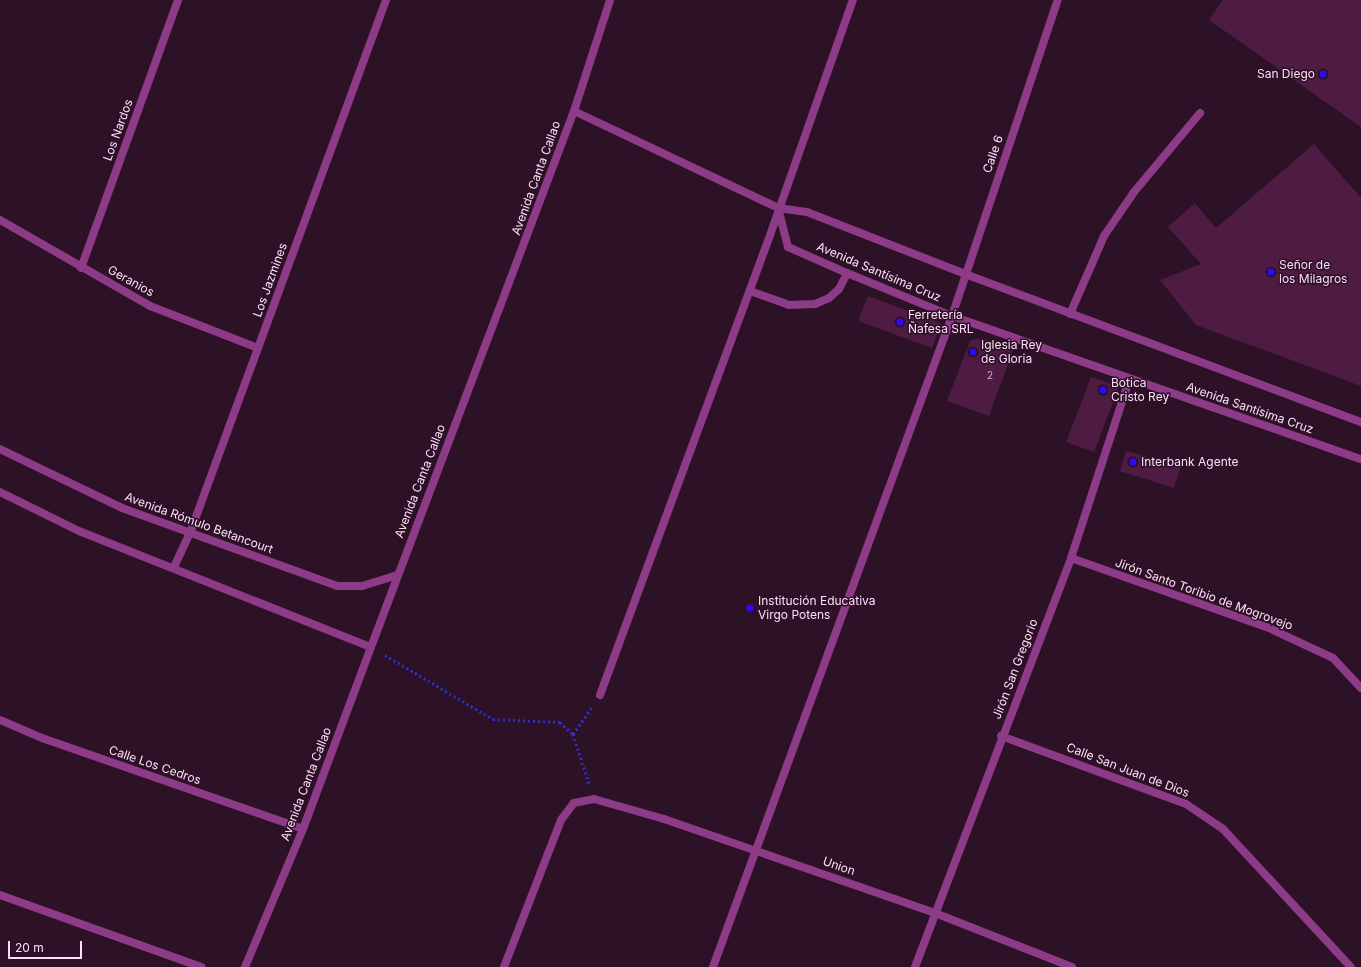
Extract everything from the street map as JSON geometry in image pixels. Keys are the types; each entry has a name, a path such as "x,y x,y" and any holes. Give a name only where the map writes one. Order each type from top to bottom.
{"street":[{"name":"Los Nardos","path":"81,268 178,0"},
{"name":"Los Jazmines","path":"174,567 190,533 386,0"},
{"name":"Avenida Canta Callao","path":"245,967 303,829 397,575 574,111 610,0"},
{"path":"600,695 750,291 852,0"},
{"name":"Calle 6","path":"713,967 952,316 1058,0"},
{"name":"Avenida Santísima Cruz","path":"574,111 778,208 807,212 1070,314 1361,422"},
{"path":"1070,314 1104,236 1134,192 1200,113"},
{"name":"Avenida Santísima Cruz","path":"778,208 788,247 847,273 952,316 1361,460"},
{"name":"Geranios","path":"0,220 81,268 150,306 258,348"},
{"path":"750,291 789,305 815,304 829,298 839,289 847,273"},
{"name":"Jirón San Gregorio","path":"915,967 1001,736 1071,558 1130,378"},
{"name":"Avenida Rómulo Betancourt","path":"0,449 122,508 337,586 362,586 397,575"},
{"path":"0,492 79,531 174,567 371,647"},
{"name":"Jirón Santo Toribio de Mogrovejo","path":"1071,558 1276,630 1333,658 1361,688"},
{"name":"Calle Los Cedros","path":"0,720 42,738 303,829"},
{"name":"Calle San Juan de Dios","path":"1001,736 1186,804 1223,829 1351,967"},
{"path":"504,967 561,820 574,803 594,799"},
{"name":"Union","path":"594,799 664,819 757,850 935,913 1072,967"},
{"path":"0,896 201,967"}],"path":[{"path":"371,647 493,719 560,722 573,734 594,799"},
{"path":"573,734 600,695"}],"building":[{"name":"San Diego","path":"1223,0 1361,0 1361,127 1209,20"},
{"name":"Señor de los Milagros","path":"1314,144 1361,198 1361,386 1196,325 1160,280 1201,264 1168,227 1195,203 1216,228"},
{"name":"Ferretería Ñafesa SRL","path":"868,296 941,323 932,348 858,321"},
{"path":"981,338 1013,350 989,416 947,401 970,341"},
{"path":"1091,377 1119,387 1094,452 1066,442"},
{"path":"1126,451 1181,466 1174,488 1120,471"}],"place":[{"name":"San Diego","path":"1323,74"},
{"name":"Señor de los Milagros","path":"1271,272"},
{"name":"Ferretería Ñafesa SRL","path":"900,322"},
{"name":"Iglesia Rey de Gloria","path":"973,352"},
{"name":"Botica Cristo Rey","path":"1103,390"},
{"name":"Interbank Agente","path":"1133,462"},
{"name":"Institución Educativa Virgo Potens","path":"750,608"}]}
